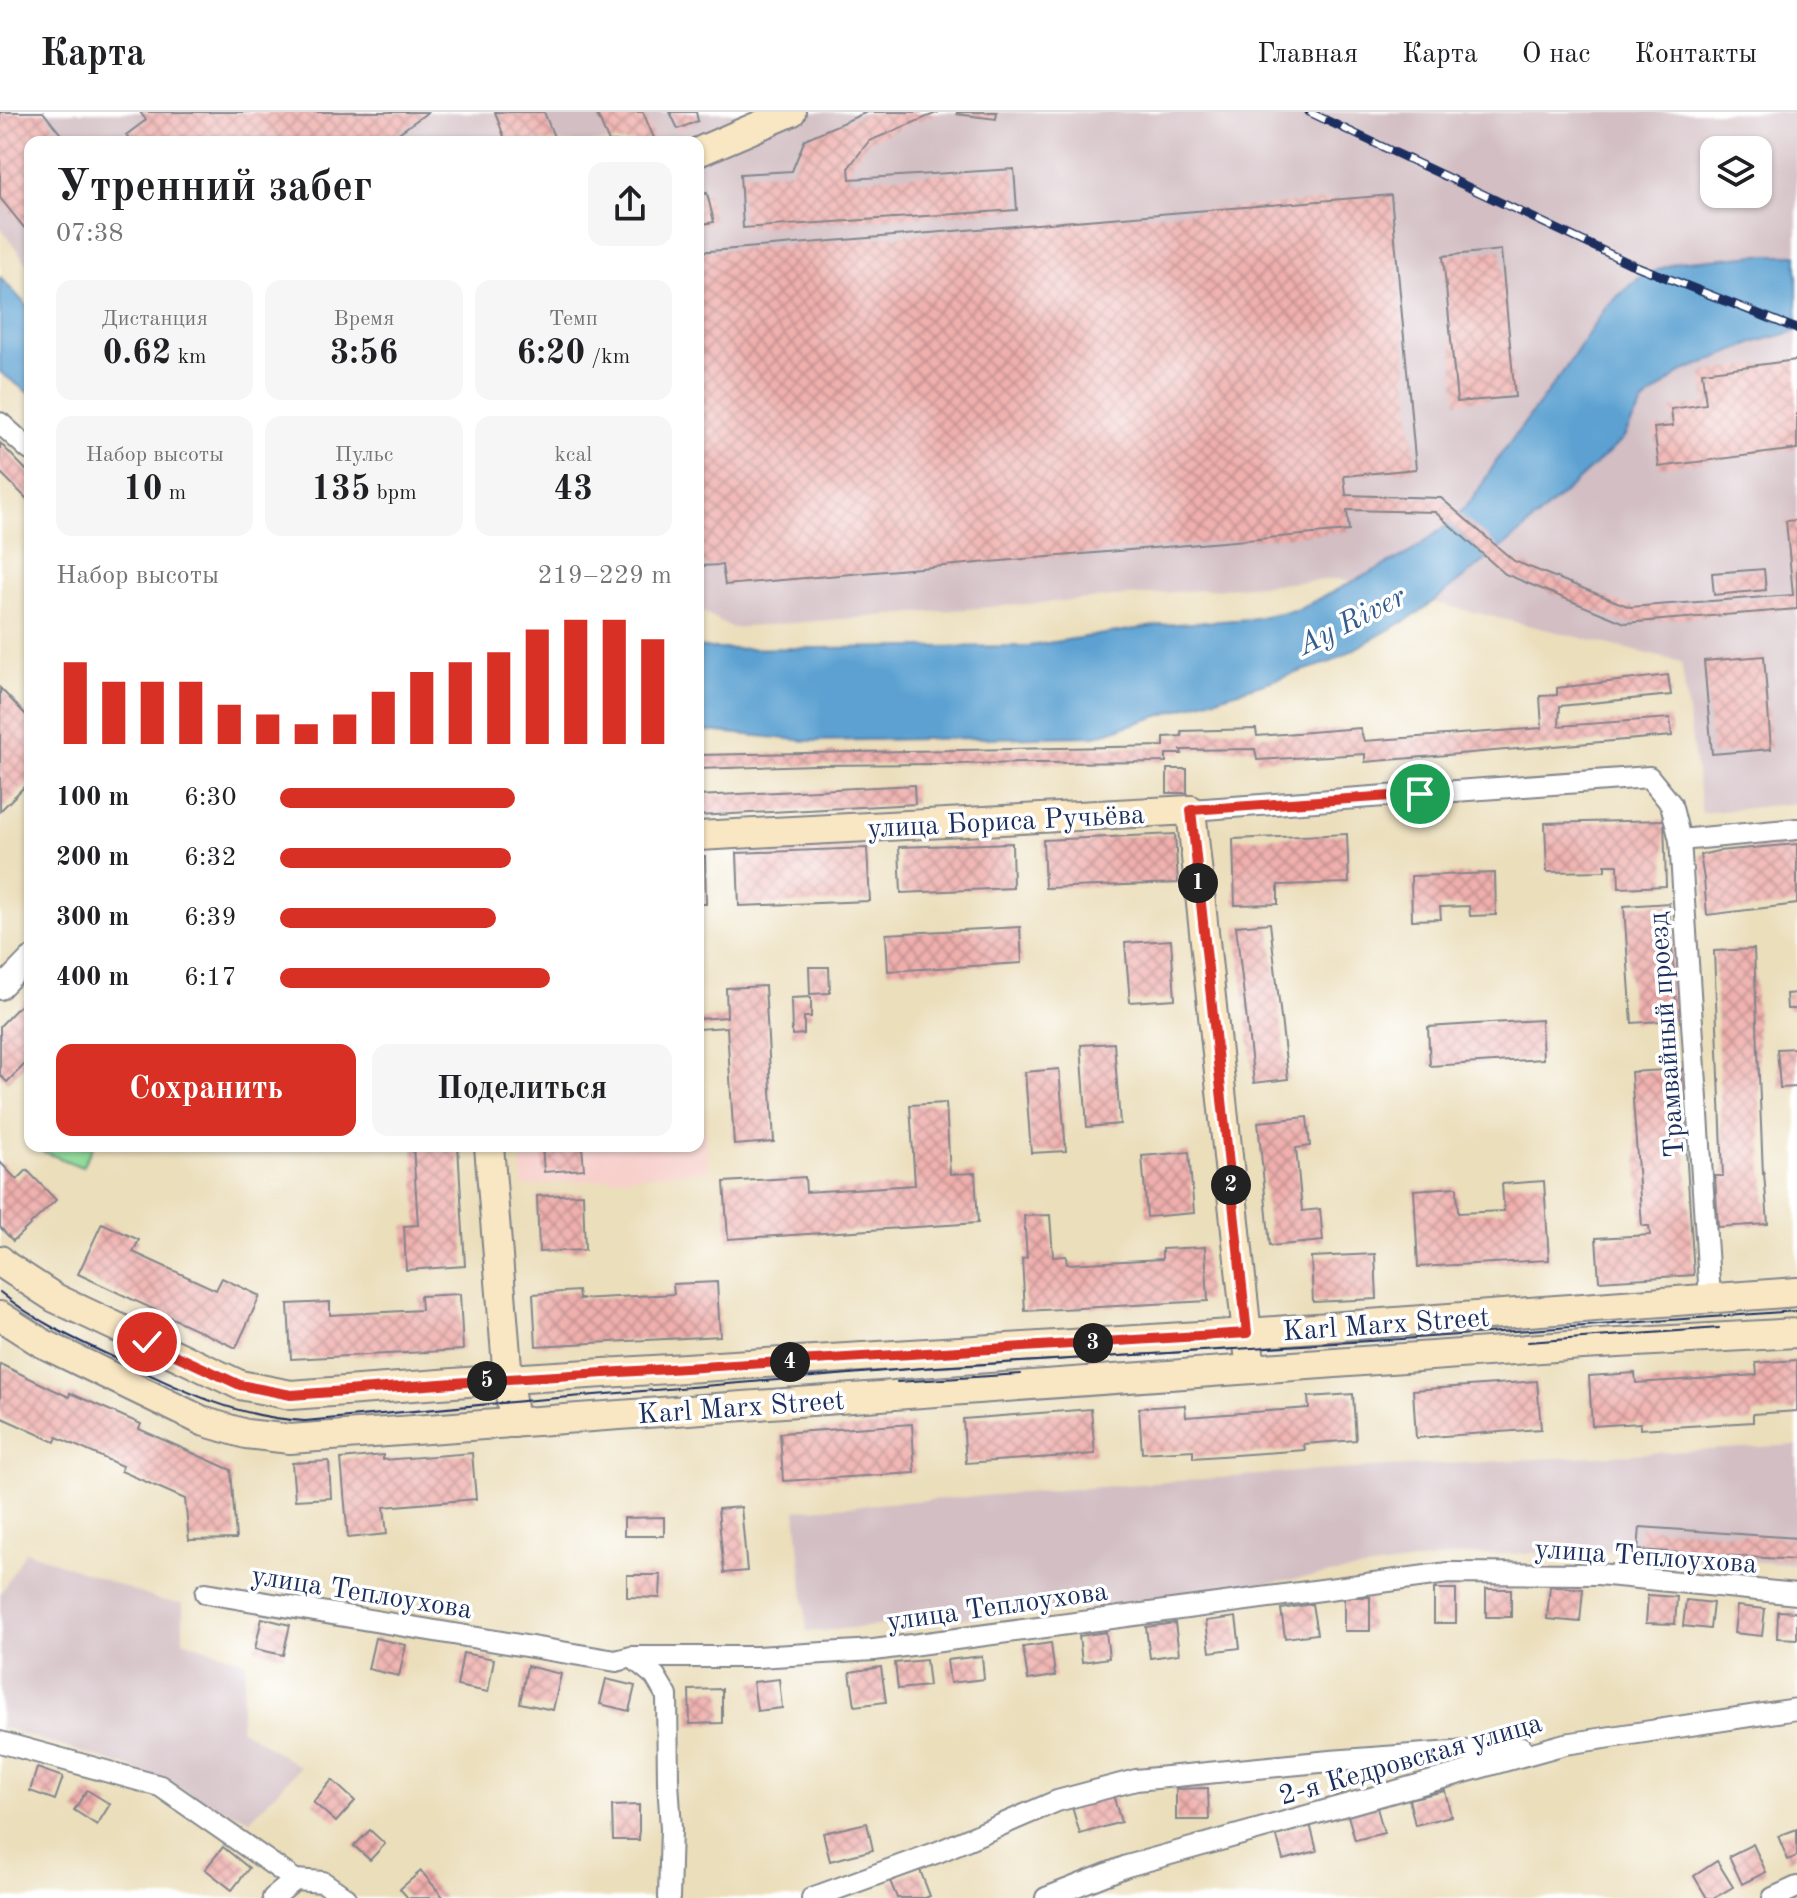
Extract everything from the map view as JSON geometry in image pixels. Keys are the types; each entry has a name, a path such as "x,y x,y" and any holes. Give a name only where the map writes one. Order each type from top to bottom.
{"main road":[{"path":"704,149 791,112"},
{"path":"1191,810 1252,1369"},
{"name":"улица Бориса Ручьёва","path":"704,836 1191,810"},
{"path":"489,1152 514,1423"},
{"name":"Karl Marx Street","path":"0,1260 55,1298 240,1385 291,1395 1247,1333 1797,1292"},
{"name":"Karl Marx Street","path":"0,1316 42,1343 205,1422 246,1434 290,1439 1582,1345 1797,1333"}],"street":[{"path":"0,423 24,445"},
{"name":"улица Бориса Ручьёва","path":"1191,810 1649,777"},
{"name":"Трамвайный проезд","path":"1649,777 1671,804 1680,840 1710,1298"},
{"path":"1680,840 1797,829"},
{"path":"0,989 24,964"},
{"name":"улица Теплоухова","path":"206,1593 616,1661 632,1657 757,1657 874,1650 1448,1573 1598,1574 1797,1594"},
{"path":"632,1657 655,1676 667,1696 671,1828 669,1898"},
{"name":"2-я Кедровская улица","path":"1046,1898 1127,1866 1565,1744 1797,1709"},
{"path":"0,1742 160,1786 295,1880 323,1882 346,1898"},
{"path":"812,1898 938,1852 1057,1801 1136,1780 1330,1761 1565,1744"},
{"path":"273,1898 295,1880"},
{"path":"1773,1898 1797,1887"}],"shaded area":[{"path":"0,112 1797,112 1797,803 1702,813 1681,662 1337,579 732,628 704,612 704,136 24,136 24,260 0,226"},
{"path":"704,1122 708,1170 523,1186 520,1152 704,1152"},
{"path":"1797,1445 1797,1565 1628,1551 1463,1555 1089,1608 807,1632 796,1510 1296,1472"},
{"path":"26,1551 159,1600 183,1603 183,1640 246,1662 240,1728 300,1767 250,1820 132,1768 0,1727 0,1594"}],"green space":[{"path":"44,1152 90,1152 82,1167"}],"water":[{"name":"Ay River","path":"1797,255 1797,331 1759,341 1681,372 1643,403 1622,440 1519,534 1417,614 1331,662 1095,736 808,741 704,731 704,648 1029,646 1161,625 1250,619 1299,609 1411,552 1451,522 1474,497 1606,307 1637,279 1677,262"},
{"path":"0,277 24,303 24,390 0,372"}],"building":[{"path":"0,112 43,112 62,136 24,136 24,228 0,198"},
{"path":"140,112 428,112 394,136 127,136 146,120"},
{"path":"495,112 544,112 554,136 504,136"},
{"path":"596,112 643,112 653,136 606,136"},
{"path":"670,112 696,112 698,121 678,129"},
{"path":"867,112 939,112 869,141 849,167 850,179 1014,169 1017,210 743,228 740,174 792,171 805,139"},
{"path":"957,112 997,112 996,119"},
{"path":"707,193 714,222 704,224 704,194"},
{"path":"1391,195 1416,469 1344,476 1346,495 1441,498 1514,561 1630,607 1793,595 1786,521 1797,520 1797,609 1625,623 1505,574 1435,512 1347,510 1349,531 725,585 722,565 704,566 704,252"},
{"path":"1501,250 1515,397 1457,402 1443,256"},
{"path":"1797,360 1797,449 1659,467 1654,428 1673,426 1671,409 1706,404 1702,372"},
{"path":"0,443 24,468 24,496 0,472"},
{"path":"1764,569 1766,590 1714,595 1712,573"},
{"path":"1764,656 1771,749 1712,754 1704,661"},
{"path":"1668,675 1671,695 1560,706 1559,726 1670,718 1672,736 1365,762 1365,754 1257,760 1255,749 1181,750 1182,754 1166,754 1166,762 704,769 704,755 1164,746 1164,737 1182,736 1181,731 1256,729 1257,736 1360,728 1364,741 1542,728 1540,696 1557,695 1557,688"},
{"path":"0,688 24,713 24,787 0,811"},
{"path":"1167,769 1187,769 1187,793 1167,793"},
{"path":"914,785 915,804 704,816 704,796"},
{"path":"1664,820 1666,886 1619,888 1618,865 1605,865 1605,871 1547,872 1545,823"},
{"path":"1175,834 1178,883 1045,888 1043,840"},
{"path":"1347,834 1349,883 1278,885 1278,904 1235,905 1233,839"},
{"path":"1012,843 1013,888 901,893 899,847"},
{"path":"1797,844 1797,904 1707,915 1700,855"},
{"path":"867,848 870,901 739,906 737,853"},
{"path":"705,856 706,904 704,904"},
{"path":"1495,873 1496,915 1470,916 1469,906 1440,907 1441,919 1412,920 1411,876"},
{"path":"1669,903 1677,1020 1632,1023 1624,906"},
{"path":"1270,923 1288,1079 1254,1083 1236,926"},
{"path":"1020,927 1022,963 888,971 886,934"},
{"path":"1171,940 1175,999 1130,1002 1125,943"},
{"path":"1754,949 1763,1175 1768,1224 1718,1227 1715,1176 1723,1176 1714,951"},
{"path":"809,967 829,967 830,993 810,994"},
{"path":"765,986 774,1142 734,1145 727,1027 704,1029 704,1019 727,1017 726,988"},
{"path":"1797,993 1797,1009 1787,1009 1786,994"},
{"path":"811,997 811,1017 804,1017 804,1034 792,1035 791,998"},
{"path":"24,1001 24,1065 7,1082 0,1075 0,1026"},
{"path":"1541,1020 1543,1059 1430,1066 1428,1027"},
{"path":"1114,1043 1120,1124 1087,1127 1081,1045"},
{"path":"1797,1048 1797,1087 1780,1088 1777,1049"},
{"path":"1059,1069 1066,1151 1031,1153 1025,1072"},
{"path":"1681,1069 1694,1275 1599,1281 1596,1238 1650,1235 1649,1226 1642,1226 1631,1072"},
{"path":"946,1103 950,1174 975,1173 978,1223 728,1239 724,1182 805,1177 806,1192 915,1185 910,1105"},
{"path":"1307,1117 1310,1146 1296,1148 1302,1211 1320,1209 1323,1241 1270,1246 1258,1122"},
{"path":"413,1152 458,1152 465,1266 406,1270 404,1226 418,1225"},
{"path":"542,1152 583,1152 584,1169 544,1172"},
{"path":"1189,1152 1194,1213 1147,1217 1142,1156"},
{"path":"0,1162 17,1180 27,1170 56,1200 13,1241 0,1227"},
{"path":"1544,1181 1549,1260 1418,1267 1414,1190 1457,1187 1458,1213 1504,1211 1502,1184"},
{"path":"583,1194 585,1250 539,1252 537,1196"},
{"path":"1050,1215 1053,1257 1066,1256 1067,1264 1162,1259 1162,1249 1205,1247 1208,1301 1025,1311 1022,1259 1027,1258 1024,1216"},
{"path":"102,1223 139,1240 133,1252 216,1290 222,1278 260,1296 236,1348 78,1274"},
{"path":"1375,1254 1377,1299 1313,1302 1311,1257"},
{"path":"717,1282 720,1336 536,1346 533,1294 578,1291 579,1299 674,1294 673,1284"},
{"path":"460,1294 463,1350 291,1359 288,1304 330,1302 330,1315 421,1310 420,1296"},
{"path":"1797,1360 1797,1411 1753,1414 1753,1422 1640,1429 1640,1423 1592,1426 1589,1376 1635,1373 1636,1383 1757,1375 1756,1363"},
{"path":"0,1364 69,1397 70,1393 141,1424 139,1429 231,1470 236,1539 189,1540 185,1499 121,1471 122,1466 57,1437 55,1442 0,1417"},
{"path":"1537,1381 1541,1429 1416,1438 1413,1390"},
{"path":"1353,1394 1356,1440 1304,1444 1305,1450 1193,1458 1193,1450 1142,1453 1139,1408 1185,1405 1186,1417 1309,1408 1308,1397"},
{"path":"1091,1409 1095,1454 966,1463 963,1419"},
{"path":"912,1424 915,1473 783,1481 780,1433"},
{"path":"472,1453 476,1499 384,1507 387,1534 348,1538 341,1459 383,1455 383,1460"},
{"path":"329,1461 331,1498 295,1500 292,1463"},
{"path":"741,1507 747,1571 724,1573 718,1509"},
{"path":"664,1517 664,1536 624,1536 624,1518"},
{"path":"1640,1527 1797,1538 1797,1560 1638,1550"},
{"path":"627,1575 661,1575 660,1598 627,1597"},
{"path":"1550,1586 1583,1589 1580,1622 1547,1619"},
{"path":"1434,1589 1456,1589 1456,1623 1434,1623"},
{"path":"1486,1589 1511,1589 1511,1617 1486,1617"},
{"path":"1648,1595 1677,1597 1675,1624 1646,1623"},
{"path":"1344,1597 1370,1597 1370,1631 1344,1631"},
{"path":"1686,1600 1713,1603 1710,1629 1683,1626"},
{"path":"1312,1604 1317,1634 1285,1638 1281,1609"},
{"path":"1737,1606 1765,1609 1762,1636 1734,1633"},
{"path":"1778,1611 1797,1612 1797,1639 1777,1638"},
{"path":"1236,1617 1240,1648 1210,1652 1206,1621"},
{"path":"262,1618 290,1625 283,1655 255,1649"},
{"path":"1175,1623 1179,1654 1150,1658 1146,1627"},
{"path":"1106,1632 1109,1658 1082,1662 1079,1636"},
{"path":"375,1638 406,1645 399,1676 368,1669"},
{"path":"1051,1643 1055,1676 1028,1680 1023,1647"},
{"path":"463,1653 494,1659 488,1692 457,1686"},
{"path":"982,1656 984,1679 950,1683 947,1660"},
{"path":"926,1660 929,1686 898,1689 895,1663"},
{"path":"527,1666 561,1674 553,1710 520,1703"},
{"path":"881,1667 886,1702 855,1706 850,1672"},
{"path":"606,1679 635,1686 629,1711 600,1704"},
{"path":"779,1679 782,1708 757,1711 753,1682"},
{"path":"722,1689 722,1723 690,1724 689,1690"},
{"path":"37,1768 63,1777 55,1800 30,1791"},
{"path":"332,1780 355,1801 336,1822 313,1802"},
{"path":"1208,1788 1209,1820 1176,1820 1176,1789"},
{"path":"87,1790 110,1804 97,1825 74,1810"},
{"path":"1445,1791 1451,1816 1415,1825 1409,1799"},
{"path":"1113,1795 1121,1822 1080,1834 1072,1807"},
{"path":"1376,1804 1384,1833 1355,1840 1347,1812"},
{"path":"639,1805 639,1840 613,1840 612,1806"},
{"path":"867,1823 873,1850 830,1861 823,1833"},
{"path":"1310,1824 1317,1851 1283,1860 1276,1833"},
{"path":"1797,1829 1797,1856 1788,1860 1778,1836"},
{"path":"370,1830 385,1844 370,1860 354,1846"},
{"path":"1753,1844 1766,1872 1742,1884 1729,1856"},
{"path":"223,1847 249,1868 232,1890 205,1869"},
{"path":"1717,1861 1733,1887 1714,1898 1707,1898 1694,1876"},
{"path":"920,1870 930,1896 897,1898 890,1881"},
{"path":"421,1871 444,1898 408,1898 400,1889"}],"tram line":[{"path":"0,1292 54,1328 183,1390 254,1414 305,1421 934,1367 1797,1311"},
{"path":"1528,1342 1719,1328"},
{"path":"897,1382 1021,1374"}],"railway":[{"path":"1309,112 1629,263 1797,329"}],"route":[{"path":"147,1342 240,1385 291,1395 1247,1333 1191,810 1420,794"}]}
